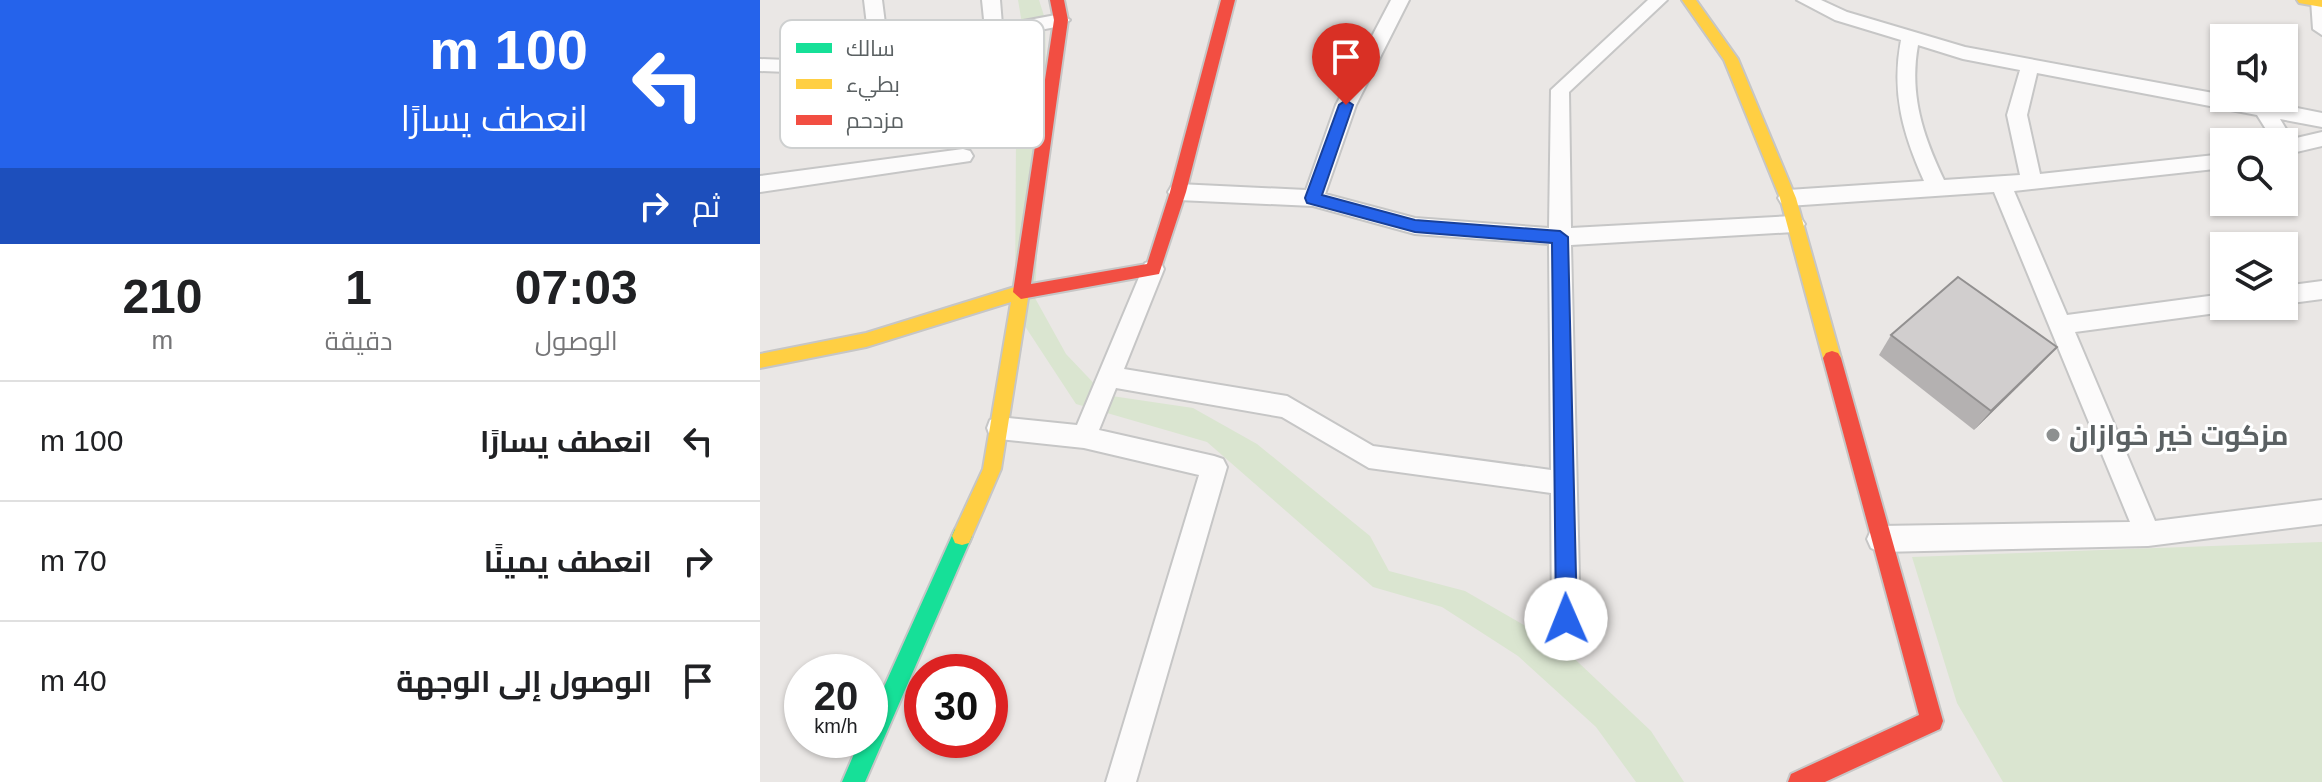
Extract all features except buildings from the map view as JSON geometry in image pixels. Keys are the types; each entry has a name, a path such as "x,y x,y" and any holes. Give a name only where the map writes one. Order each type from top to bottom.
{"street":[{"path":"873,0 876,20"},
{"path":"991,0 993,20"},
{"path":"1044,136 1061,20 1057,0"},
{"path":"1084,437 1153,269 1178,192 1228,0"},
{"path":"1313,198 1346,105 1400,0"},
{"path":"1566,619 1560,90 1658,0"},
{"path":"1689,0 1731,59 1788,198 1932,721 1799,782"},
{"path":"1806,0 1841,16 1910,38 2030,66 2210,98"},
{"path":"2314,2 2322,29"},
{"path":"1044,24 1061,20"},
{"path":"1910,38 1903,76 1904,104 1912,134 1938,189"},
{"path":"760,65 780,66"},
{"path":"2030,66 2017,115 2032,182"},
{"path":"2283,112 2322,120"},
{"path":"2298,145 2322,139"},
{"path":"853,782 992,469 1042,148"},
{"path":"760,184 963,156"},
{"path":"1788,198 2032,182 2210,163"},
{"path":"2001,184 2148,534"},
{"path":"1178,192 1313,198 1415,226 1560,237 1794,224"},
{"path":"760,361 866,340 1021,292 1153,269"},
{"path":"2298,293 2322,290"},
{"path":"2059,325 2210,305"},
{"path":"1108,376 1287,407 1369,457 1564,483"},
{"path":"999,428 1084,437 1214,467 1121,782"},
{"path":"1880,539 2148,534 2322,512"}],"green space":[{"path":"1018,0 1039,0 1045,19 1044,109 1044,20 1021,20"},
{"path":"1016,148 1042,148 1035,298 1066,354 1105,395 1193,408 1257,444 1370,536 1389,571 1465,591 1562,647 1651,731 1684,782 1636,782 1596,727 1518,656 1442,607 1373,587 1207,442 1076,404 1015,311"},
{"path":"2322,542 2322,782 2003,782 1957,703 1912,557"}],"traffic: fast":[{"path":"853,782 962,536"}],"traffic: slow":[{"path":"1689,0 1731,59 1788,198 1832,358"},
{"path":"2304,0 2322,3"},
{"path":"760,361 866,340 1021,292 992,469 962,536"}],"traffic: jam":[{"path":"1044,136 1061,20 1057,0"},
{"path":"1042,148 1021,292 1153,269 1178,192 1228,0"},
{"path":"1799,782 1932,721 1832,358"}],"place":[{"name":"مزكوت خير خوازان","path":"2053,435"}],"route":[{"path":"1346,105 1313,198 1415,226 1560,237 1566,619"}]}
